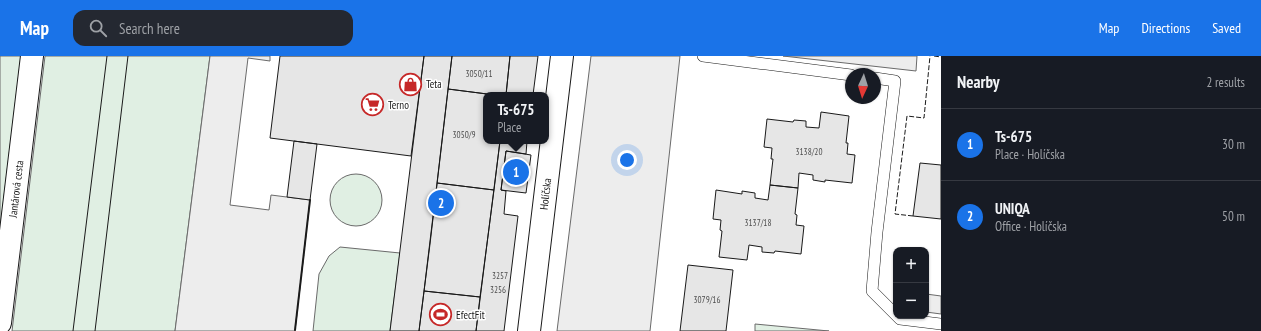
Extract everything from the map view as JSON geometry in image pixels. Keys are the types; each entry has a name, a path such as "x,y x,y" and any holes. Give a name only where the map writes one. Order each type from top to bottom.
{"street":[{"name":"Jantárová cesta","path":"0,322 32,56"},
{"name":"Holíčska","path":"529,331 562,56"}],"lane":[{"path":"703,56 845,74"},
{"path":"881,79 895,81 877,232 872,291 893,313"},
{"path":"900,319 941,324"}],"green space":[{"path":"0,56 21,56 0,230"},
{"path":"45,56 210,56 175,331 12,331"},
{"path":"351,174 361,174 370,178 378,186 382,195 382,205 378,214 370,222 361,226 351,226 342,222 334,214 330,205 330,195 334,186 342,178"},
{"path":"340,247 400,253 390,331 313,331 319,274 329,256"},
{"path":"755,324 829,331 755,331"}],"shaded area":[{"path":"210,56 270,56 270,61 248,58 230,205 269,210 271,195 310,200 295,331 175,331"},
{"path":"591,56 680,56 650,331 557,331"},
{"path":"783,56 917,56 916,71"},
{"path":"929,294 941,296 941,314 929,312"}],"building":[{"path":"280,56 424,56 411,156 270,138"},
{"path":"424,56 452,56 430,244 419,331 390,331"},
{"path":"452,56 510,56 506,92 483,92 483,93 448,89"},
{"path":"510,56 538,56 533,92 506,92"},
{"path":"448,89 483,93 483,144 500,144 494,190 437,183"},
{"path":"821,112 849,116 846,143 848,143 847,154 855,155 852,183 813,180 813,175 799,173 798,188 770,185 773,159 771,159 772,148 764,147 767,119 793,122 794,120 806,121 806,127 819,128"},
{"path":"294,141 317,144 310,200 287,197"},
{"path":"500,144 527,144 526,154 506,151 501,190 506,191 504,214 518,216 504,331 476,331"},
{"path":"506,151 531,155 526,193 501,190"},
{"path":"920,163 941,165 941,219 913,216"},
{"path":"437,183 494,190 480,297 424,291"},
{"path":"770,185 798,188 795,214 797,215 796,225 804,226 801,254 775,251 774,253 762,252 762,247 749,245 747,260 719,257 722,231 720,230 721,220 713,219 716,190 742,194 742,191 755,193 755,198 768,200"},
{"path":"688,265 733,270 726,331 680,331"},
{"path":"424,291 480,297 476,331 419,331"}],"tram line":[{"path":"73,331 107,56"},
{"path":"95,331 128,56"}],"fence":[{"path":"913,216 895,214 907,116 924,118 930,56"},
{"path":"934,56 941,57"}],"wall":[{"path":"295,330 310,200"}],"place":[{"name":"Teta","path":"411,84"},
{"name":"Terno","path":"372,105"},
{"name":"Ts-675","path":"516,172"},
{"name":"UNIQA","path":"441,203"},
{"name":"EfectFit","path":"441,315"}]}
